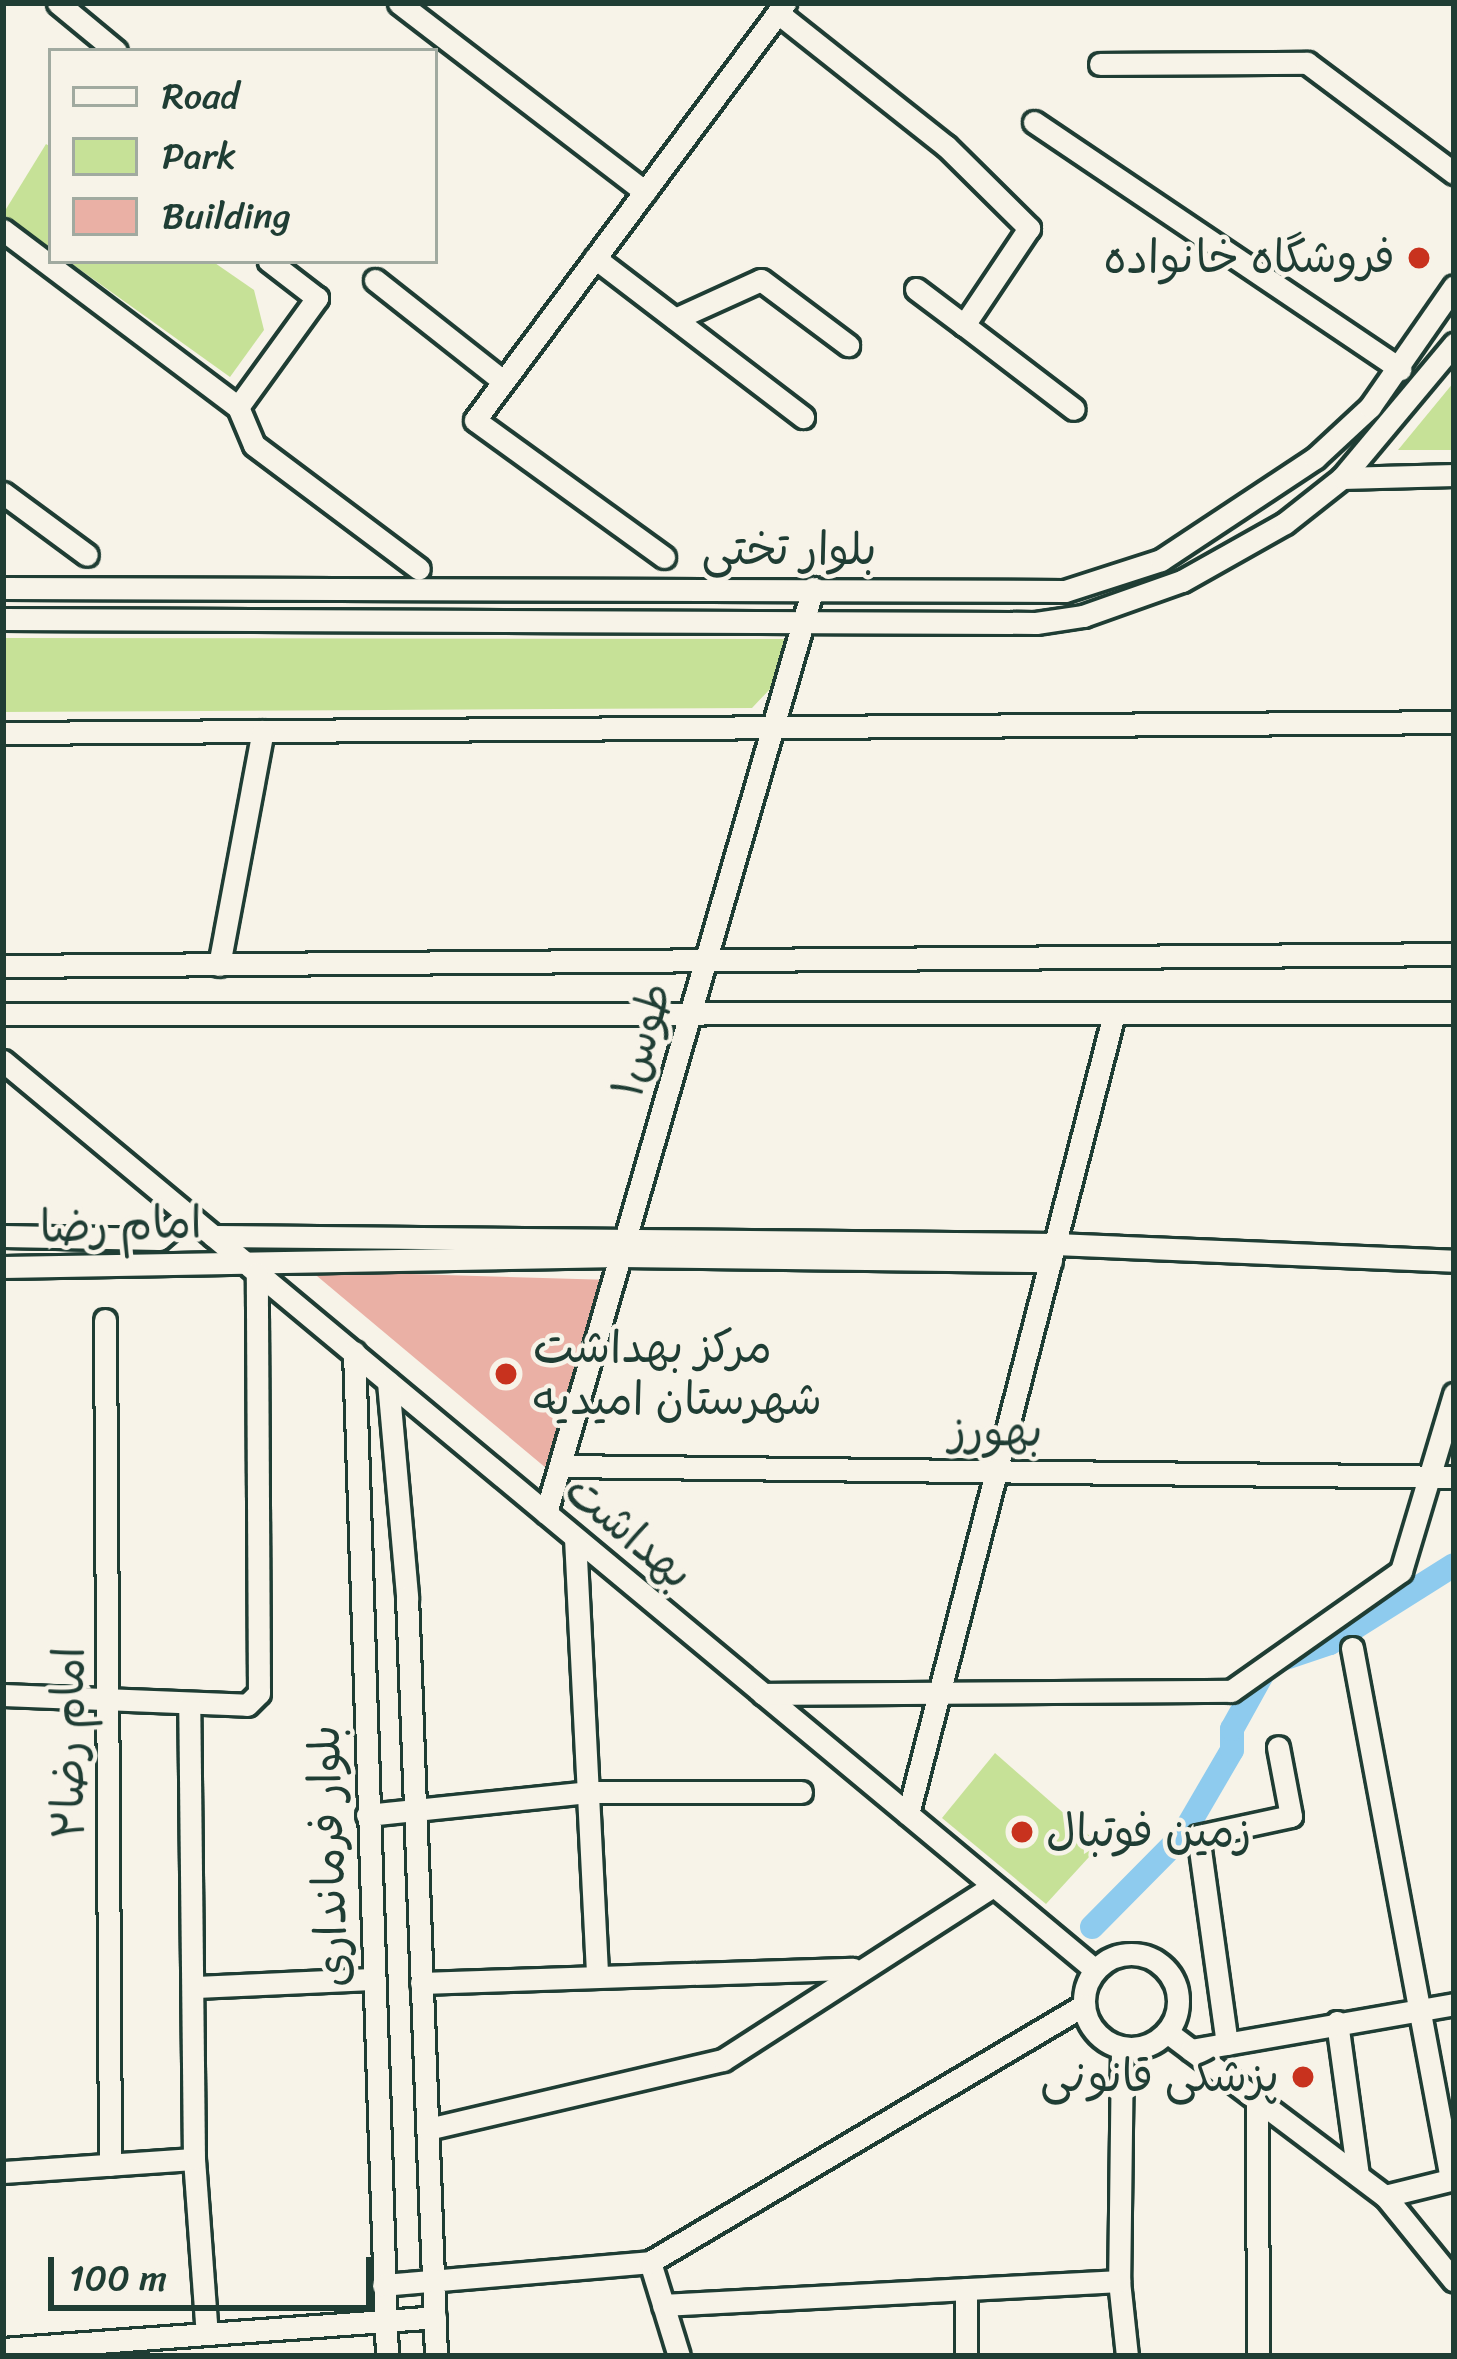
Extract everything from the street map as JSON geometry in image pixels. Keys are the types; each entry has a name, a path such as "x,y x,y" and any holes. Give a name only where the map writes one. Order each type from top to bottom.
{"street":[{"path":"58,3 112,48"},
{"path":"399,3 645,192"},
{"path":"664,557 475,420 781,8 946,146 1029,228 964,325"},
{"path":"1100,64 1307,63 1454,173"},
{"path":"1034,122 1400,369"},
{"path":"3,230 48,264"},
{"path":"595,258 803,417"},
{"path":"48,264 238,406 254,446 418,568"},
{"path":"238,406 317,298 272,264"},
{"path":"375,280 503,381"},
{"path":"675,320 760,280 848,345"},
{"name":"بلوار تختی","path":"3,588 1042,592 1127,573 1205,535 1315,458 1400,369 1454,286"},
{"path":"916,289 1074,409"},
{"name":"بلوار تختی","path":"3,619 1036,623 1129,605 1285,523 1342,478 1454,344"},
{"path":"1342,478 1454,476"},
{"path":"3,493 87,555"},
{"name":"طوس۱","path":"546,1514 813,588"},
{"path":"3,733 1454,722"},
{"path":"219,965 262,731"},
{"path":"3,966 1454,954"},
{"path":"3,1014 1454,1013"},
{"path":"908,1814 1114,1014"},
{"name":"بهداشت","path":"3,1061 1095,1970"},
{"name":"امام رضا","path":"3,1236 159,1239 188,1215"},
{"path":"213,1236 1454,1261"},
{"name":"امام رضا","path":"3,1267 249,1266 623,1246"},
{"path":"3,1695 247,1705 259,1693 249,1266"},
{"name":"امام رضا۲","path":"105,1320 110,2165"},
{"name":"بلوار فرمانداری","path":"354,1352 387,2356"},
{"name":"بلوار فرمانداری","path":"388,1382 407,1598 436,2356"},
{"path":"764,1694 1231,1691 1401,1571 1443,1477 1454,1394"},
{"name":"بهورز","path":"560,1466 1443,1477"},
{"path":"575,1538 597,1976"},
{"path":"1352,1648 1413,2009 1452,2179 1385,2196"},
{"path":"189,1705 196,1987 194,2159 207,2334"},
{"path":"1227,2044 1198,1836 1291,1816 1278,1747"},
{"path":"367,1815 588,1792 801,1792"},
{"path":"428,2129 723,2060 854,1969 993,1886"},
{"path":"382,2285 433,2285 650,2262 1084,2005 1095,1970 1127,1954 1162,1965 1178,1997 1167,2032 1147,2046 1122,2048 1100,2037 1084,2005"},
{"path":"421,1983 854,1969"},
{"path":"196,1987 372,1979"},
{"path":"1191,2050 1454,2004"},
{"path":"1337,2022 1358,2176"},
{"path":"1167,2032 1385,2196 1454,2281"},
{"path":"1122,2048 1119,2281 1127,2356"},
{"path":"1257,2100 1258,2356"},
{"path":"3,2172 194,2159"},
{"path":"650,2262 679,2356"},
{"path":"663,2305 1119,2281"},
{"path":"966,2289 966,2356"},
{"path":"3,2349 435,2317"}],"green space":[{"path":"46,144 48,145 48,247 3,214"},
{"path":"72,264 216,264 254,290 264,330 230,377"},
{"path":"1454,382 1454,450 1398,450"},
{"path":"3,638 797,639 786,672 752,708 3,712"},
{"name":"زمین فوتبال","path":"995,1753 1100,1845 1046,1904 942,1818"}],"building":[{"name":"مرکز بهداشت شهرستان امیدیه","path":"311,1271 612,1280 546,1468"}],"waterway":[{"path":"1092,1927 1182,1836 1232,1750 1232,1729 1268,1664 1330,1643 1454,1565"}],"place":[{"name":"فروشگاه خانواده","path":"1419,258"},
{"name":"مرکز بهداشت شهرستان امیدیه","path":"506,1374"},
{"name":"زمین فوتبال","path":"1022,1832"},
{"name":"پزشکی قانونی","path":"1303,2077"}]}
